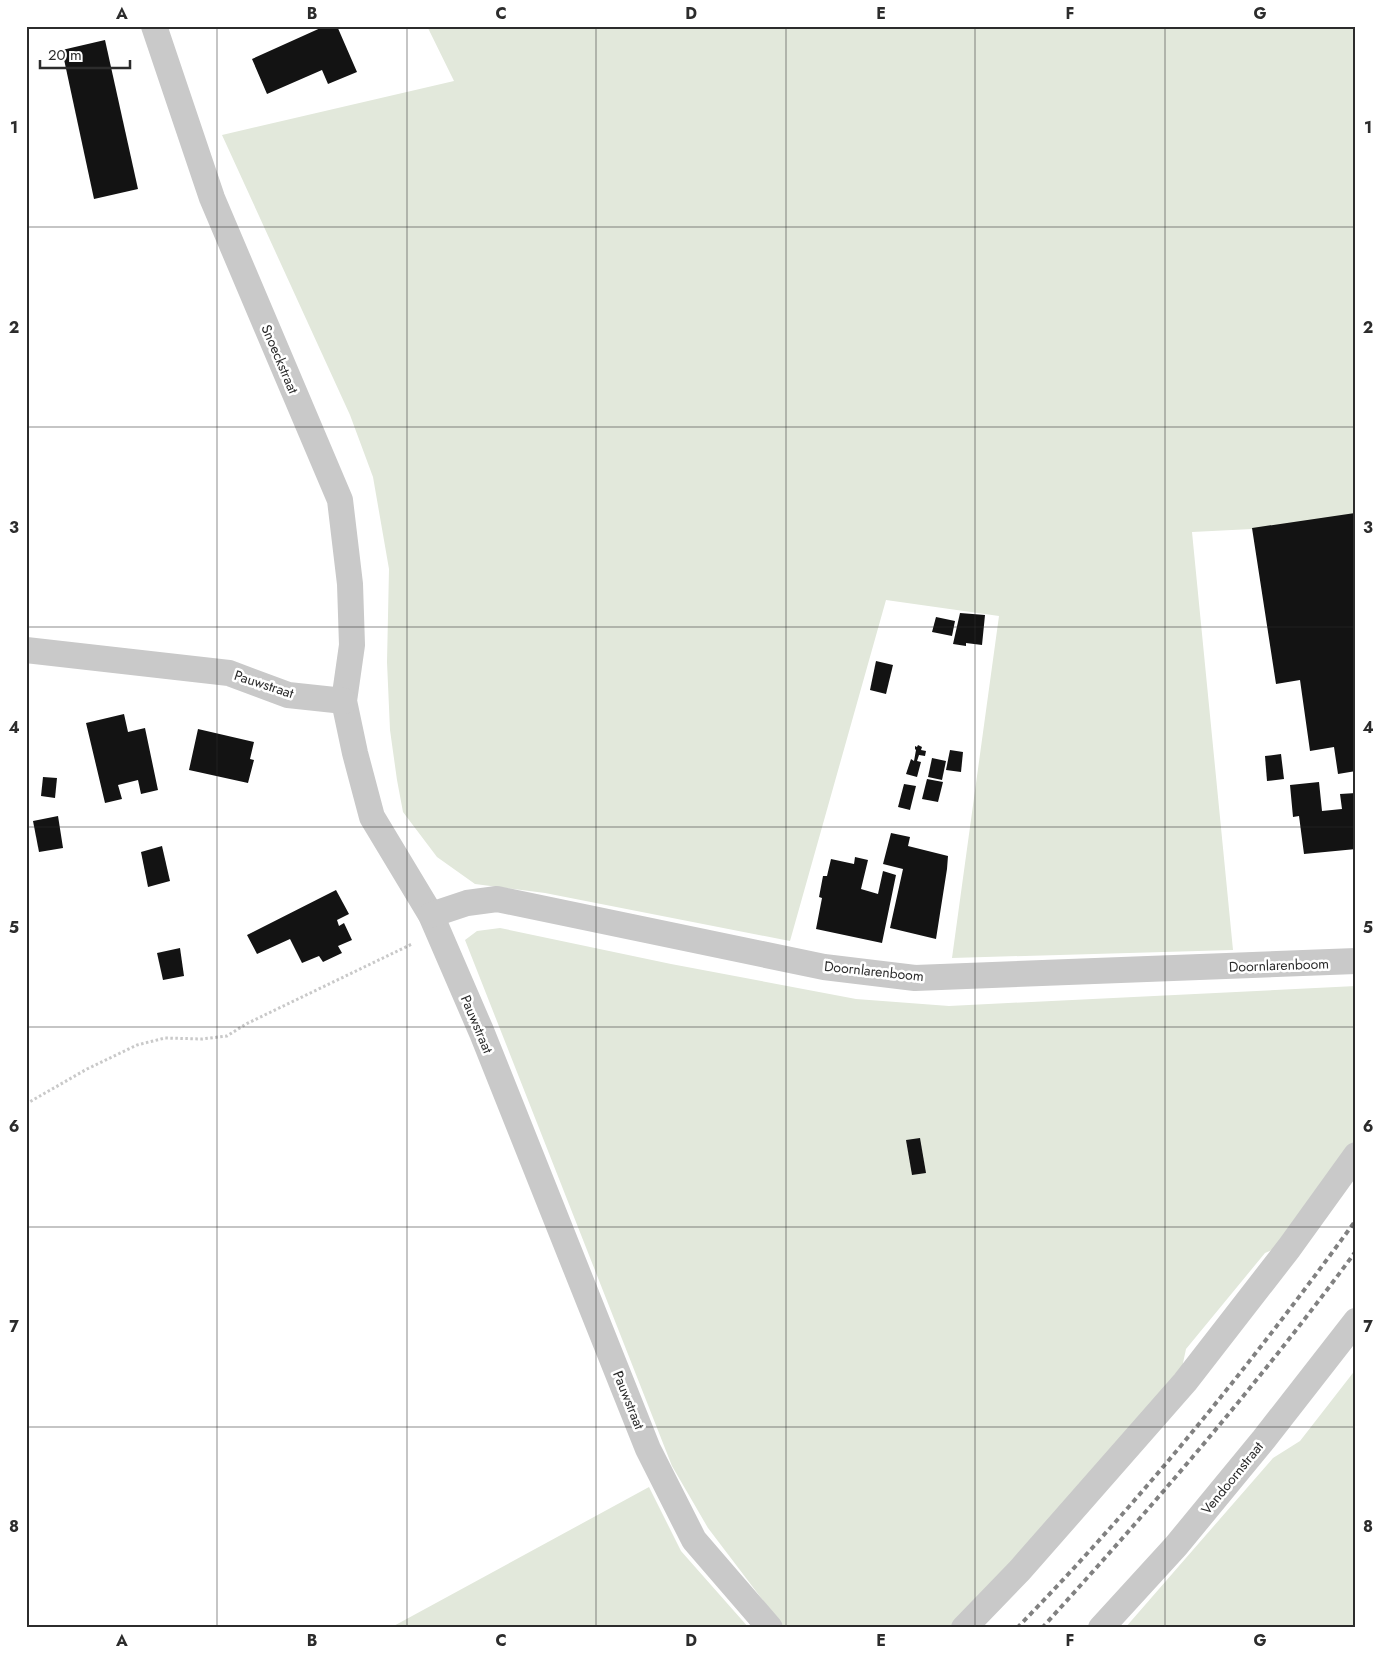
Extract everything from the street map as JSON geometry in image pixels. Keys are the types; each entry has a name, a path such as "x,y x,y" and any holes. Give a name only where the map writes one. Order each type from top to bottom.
{"street":[{"name":"Snoeckstraat","path":"154,26 212,198 340,500 350,584 352,645 344,702"},
{"name":"Pauwstraat","path":"26,650 229,673 288,694 344,702 372,817 434,924 482,1033 648,1449 694,1540 770,1628"},
{"name":"Doornlarenboom","path":"434,924 448,908 496,900 824,967 915,978 1356,961"},
{"path":"964,1628 1020,1570 1185,1382 1289,1248 1356,1155"},
{"name":"Vendoornstraat","path":"1100,1628 1176,1546 1264,1439 1356,1321"}],"path":[{"path":"26,1104 87,1069 137,1045 165,1038 202,1039 227,1036 246,1024 434,924"}],"shaded area":[{"path":"427,26 1356,26 1356,524 1192,532 1233,950 952,958 999,616 886,600 790,941 545,893 475,884 437,857 403,812 397,780 390,730 387,662 389,569 373,477 350,415 222,135 454,81"},
{"path":"500,928 671,964 856,999 949,1006 1356,986 1356,1140 1283,1245 1265,1253 1186,1349 1180,1377 1123,1442 951,1628 784,1628 708,1528 672,1466 465,940 477,931"},
{"path":"1356,1369 1356,1628 1125,1628 1273,1458 1300,1441"},
{"path":"649,1487 681,1551 749,1628 390,1628"}],"building":[{"path":"325,26 337,26 357,72 328,84 322,70 267,94 252,59"},
{"path":"105,40 138,189 94,199 62,50"},
{"path":"1355,513 1356,771 1338,774 1334,747 1310,751 1300,680 1276,684 1252,528"},
{"path":"960,613 985,615 982,645 966,643 966,646 953,644"},
{"path":"936,617 955,621 952,636 932,632"},
{"path":"876,661 893,665 886,694 870,690"},
{"path":"124,714 128,732 145,728 158,790 141,794 138,780 118,785 122,799 105,803 86,723"},
{"path":"198,729 254,742 250,759 254,760 248,783 189,770"},
{"path":"918,745 922,747 921,750 926,751 925,756 919,755 917,761 921,762 917,777 906,774 911,759 914,761 915,746 917,747"},
{"path":"950,750 963,752 961,772 946,770"},
{"path":"1281,754 1284,779 1267,781 1265,756"},
{"path":"932,758 946,761 942,780 928,777"},
{"path":"43,777 57,778 55,798 41,796"},
{"path":"927,779 943,782 938,802 922,799"},
{"path":"1319,782 1322,811 1342,809 1340,794 1356,793 1356,849 1304,854 1299,816 1293,817 1290,785"},
{"path":"904,784 916,786 910,810 898,807"},
{"path":"58,816 63,848 39,852 33,821"},
{"path":"891,833 910,837 908,846 948,856 936,939 890,928 903,869 883,864"},
{"path":"162,846 170,881 148,887 141,852"},
{"path":"855,857 868,860 861,889 878,894 883,871 896,875 882,943 816,929 822,898 819,897 823,876 827,876 831,859 854,864"},
{"path":"336,890 349,914 337,920 339,926 344,923 352,940 338,946 342,953 323,962 319,956 302,963 290,939 257,954 247,935"},
{"path":"180,948 184,976 163,980 157,953"},
{"path":"920,1138 926,1173 912,1175 906,1140"}],"railway":[{"path":"1017,1628 1107,1531 1194,1430 1356,1220"},
{"path":"1042,1628 1204,1444 1281,1349 1356,1251"}]}
